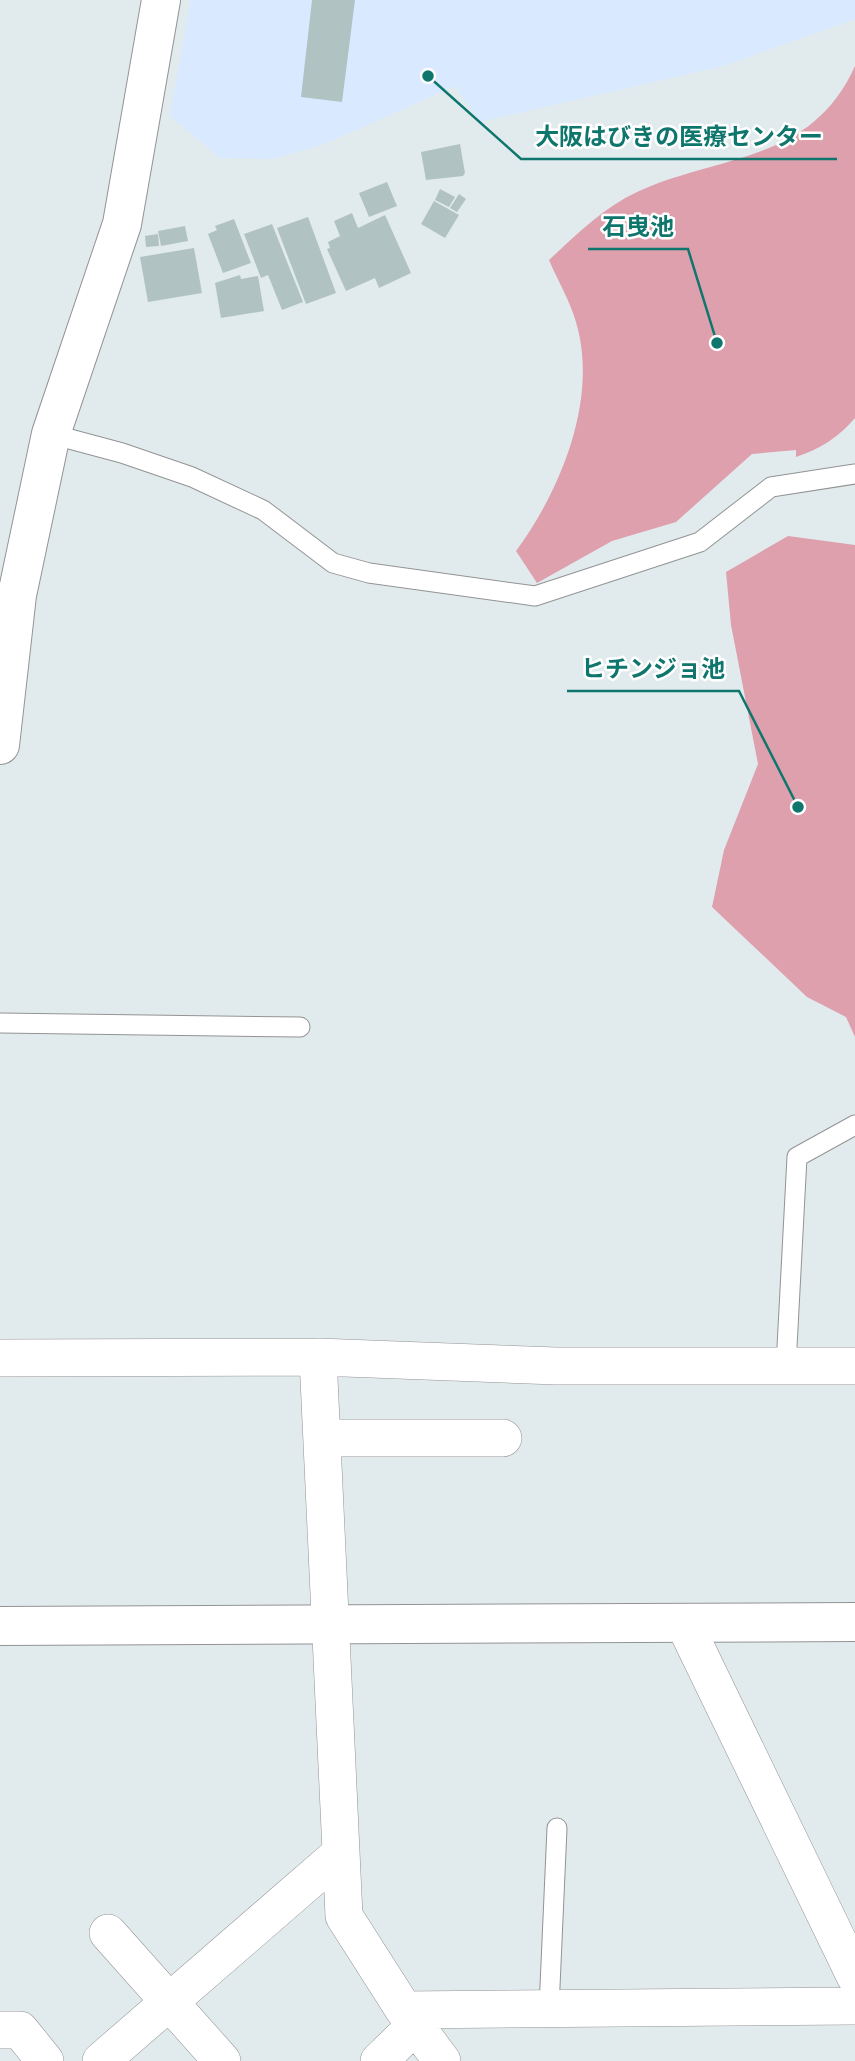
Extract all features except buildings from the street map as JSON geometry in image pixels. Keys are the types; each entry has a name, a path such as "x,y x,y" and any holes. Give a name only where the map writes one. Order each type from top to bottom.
{"street":[{"path":"0,745 8,596 51,434 122,223 162,0"},
{"path":"318,1357 344,1916 410,2018 442,2061"},
{"path":"0,1358 318,1357 556,1366 855,1366"},
{"path":"322,1438 503,1438"},
{"path":"0,1626 855,1622"},
{"path":"684,1623 855,1976"},
{"path":"101,2061 341,1853"},
{"path":"108,1933 222,2061"},
{"path":"410,2018 549,2009 855,2006"},
{"path":"379,2061 410,2018"},
{"path":"0,2030 20,2030 46,2061"}],"lane":[{"path":"51,434 122,453 204,482 263,510 333,563 369,573 536,596 700,542 771,487 855,474"},
{"path":"0,1023 300,1027"},
{"path":"786,1366 797,1157 855,1125"},
{"path":"549,2009 557,1828"}],"shaded area":[{"path":"191,0 855,0 855,19 723,66 480,122 455,86 327,143 273,159 220,158 170,116"},
{"path":"855,66 855,418 828,442 796,457 796,450 752,454 676,522 612,541 537,583 516,551 548,500 561,471 572,441 583,379 575,319 549,260 601,214 625,198 668,180 760,152 788,139 814,122 836,98"},
{"path":"788,536 855,545 855,1037 846,1017 807,997 712,907 724,850 758,764 731,625 726,572"}],"place":[{"name":"大阪はびきの医療センター","path":"428,76"},
{"name":"石曳池","path":"717,343"},
{"name":"ヒチンジョ池","path":"798,807"}]}
